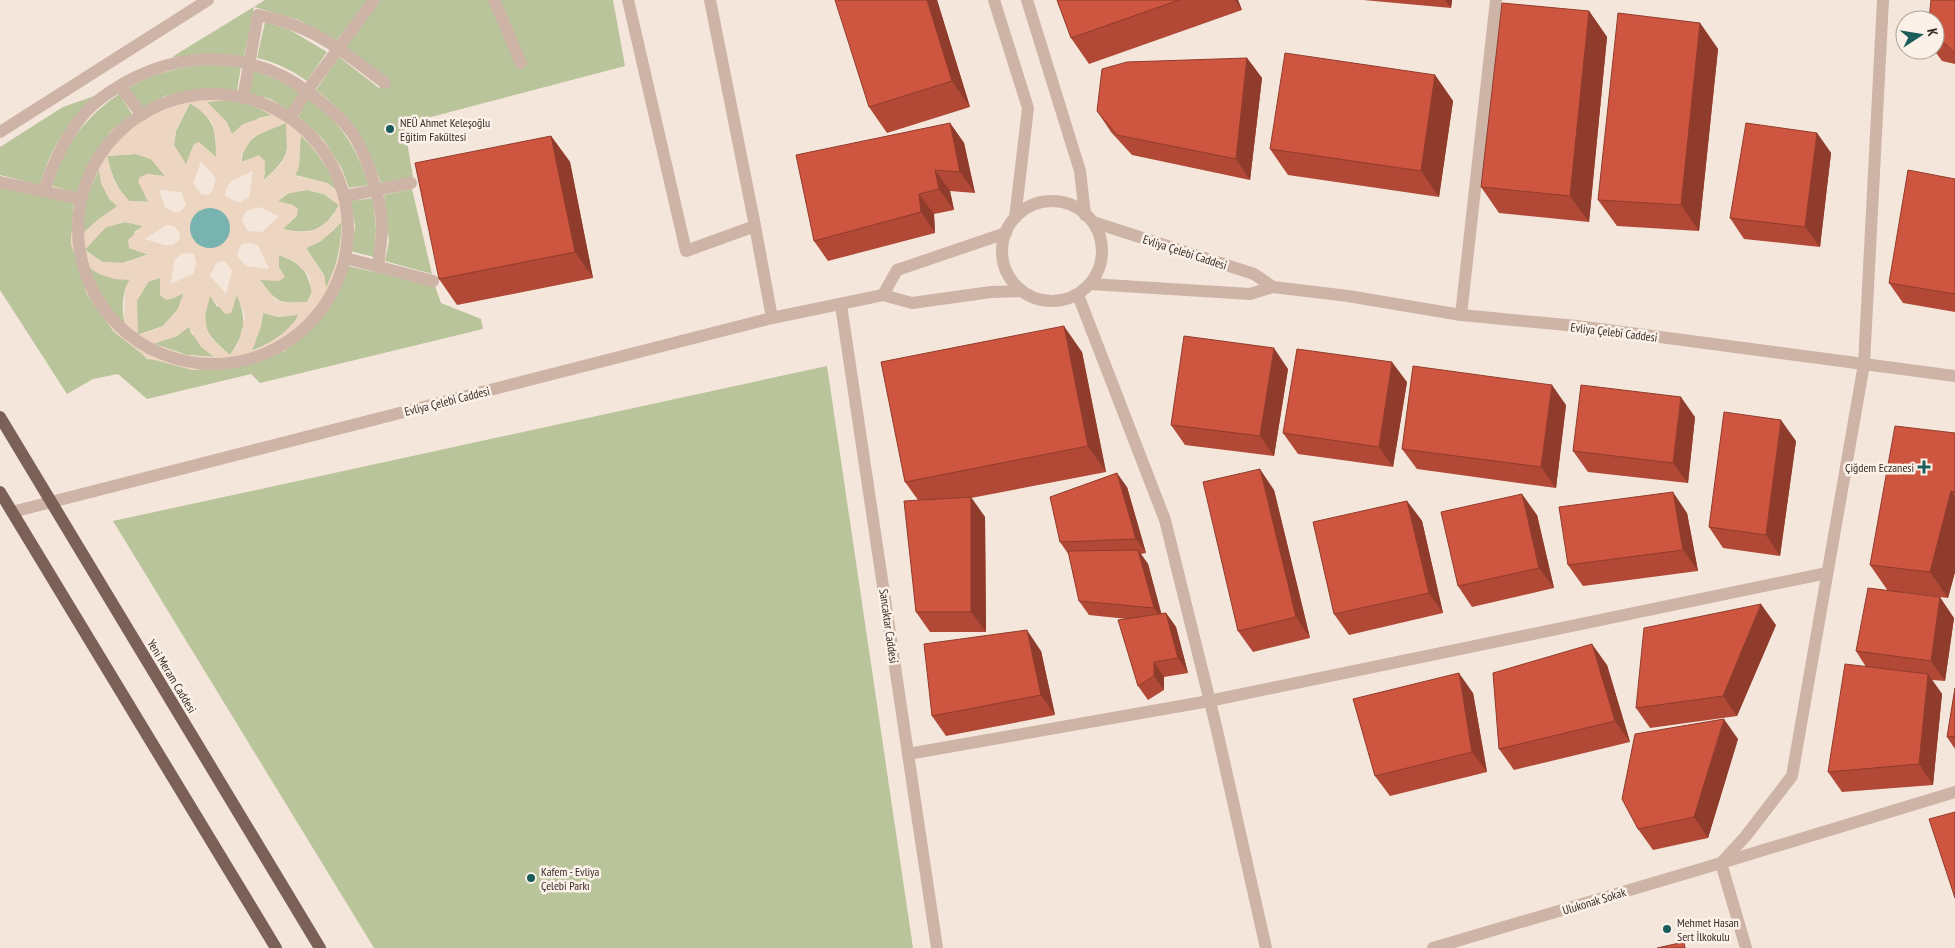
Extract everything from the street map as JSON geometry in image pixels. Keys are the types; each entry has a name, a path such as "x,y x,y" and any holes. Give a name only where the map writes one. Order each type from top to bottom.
{"main road":[{"name":"Yeni Meram Caddesi","path":"0,417 320,948"},
{"path":"0,492 276,948"}],"street":[{"path":"0,132 208,0"},
{"path":"291,116 307,91 374,0"},
{"path":"494,0 521,63"},
{"path":"628,0 686,252 755,226"},
{"path":"710,0 772,318"},
{"path":"994,0 1028,108 1016,218"},
{"path":"1027,0 1080,171 1089,218 1100,237 1102,252 1099,269 1091,284 1078,294 1062,300 1045,301 1029,296 1016,286 1006,272 1002,255 1006,233 1016,218 1035,204 1051,201 1067,204 1089,218"},
{"path":"1461,315 1496,0"},
{"path":"1746,948 1721,863 1745,837 1792,776 1864,364 1883,0"},
{"path":"243,98 258,15 286,22 338,49 385,83"},
{"path":"44,191 58,153 68,136 85,114 104,95 143,73 170,64 199,59 225,59 250,63 294,80 335,113 356,138 369,167 376,191 382,229 378,267"},
{"path":"120,86 142,115"},
{"path":"206,94 243,98 272,106 291,116 319,142 337,173 346,196 348,226 345,258 333,292 313,318 280,346 238,361 196,364 150,352 116,324 90,288 77,242 82,199 96,162 124,127 142,115 162,103 206,94"},
{"path":"0,182 82,199"},
{"path":"346,196 410,183"},
{"name":"Evliya Çelebi Caddesi","path":"1089,218 1254,274 1273,287"},
{"path":"883,295 897,270 1006,233"},
{"path":"345,258 433,281"},
{"name":"Evliya Çelebi Caddesi","path":"1091,284 1250,294 1273,287 1348,296 1461,315 1577,326 1955,376"},
{"name":"Evliya Çelebi Caddesi","path":"12,512 772,318 883,295 912,303 991,292 1022,291"},
{"path":"1078,294 1165,520 1266,948"},
{"name":"Sancaktar Caddesi","path":"841,305 937,948"},
{"path":"908,754 1209,701 1827,573"},
{"name":"Ulukonak Sokak","path":"1439,947 1955,792"}],"green space":[{"path":"265,0 368,0 336,41 299,20 254,7 244,57 215,54 172,57"},
{"path":"374,0 613,0 625,66 404,124 413,177 381,183 370,154 356,130 329,100 316,90 339,57 379,88 385,83 338,49"},
{"path":"265,22 290,30 327,52 307,81 283,67 257,58"},
{"path":"213,63 241,67 237,91 206,89 165,96 142,108 128,88 151,76 181,68"},
{"path":"254,70 302,91 288,110 270,99 248,93"},
{"path":"119,94 132,114 111,131 77,193 52,186 62,158 77,134 96,113"},
{"path":"97,95 77,115 55,147 40,185 0,175 0,147 63,107"},
{"path":"310,97 331,117 346,136 353,147 369,185 349,188 341,167 298,116"},
{"path":"225,100 250,104 272,115 259,118 233,135 207,102"},
{"path":"190,103 205,114 212,126 216,158 194,144 186,165 174,146 176,131"},
{"path":"286,123 288,143 285,156 277,168 263,181 265,171 249,159 242,162 243,153 246,146 256,136"},
{"path":"300,135 322,161 338,191 327,183 295,175 299,166"},
{"path":"136,154 151,159 166,177 147,174 149,202 129,201 115,180 107,156"},
{"path":"99,169 118,206 81,235 83,209"},
{"path":"0,187 74,202 71,243 87,294 147,359 240,367 337,296 348,266 435,286 441,303 481,319 483,329 260,383 251,374 147,399 118,374 93,379 67,394 0,290"},
{"path":"412,189 432,274 385,261 389,241 384,195"},
{"path":"307,190 324,194 339,205 328,221 316,229 292,231 282,229 297,216 278,201 289,193"},
{"path":"373,198 376,230 374,257 350,251 355,227 351,201"},
{"path":"342,221 338,256 326,289 324,275 306,248 326,237"},
{"path":"125,222 143,226 134,232 149,254 123,263 102,262 84,249 106,227"},
{"path":"279,255 297,264 305,272 312,292 307,302 283,302 278,300 259,279 268,279 279,267"},
{"path":"89,267 109,277 130,279 123,301 125,325 103,298"},
{"path":"160,278 184,292 178,309 163,326 137,335 137,300 149,281"},
{"path":"237,294 242,312 243,326 240,339 230,355 216,342 207,330 205,315 210,295 217,307"},
{"path":"263,312 278,317 299,314 285,332 265,345 251,351 261,326"},
{"path":"189,326 191,333 215,357 187,355 152,343 177,336"},
{"path":"827,366 913,948 374,948 113,521"}],"shaded area":[{"path":"206,89 237,91 270,99 298,116 323,139 341,167 349,188 355,227 348,266 337,296 318,322 285,351 240,367 192,370 147,358 113,331 87,294 71,243 74,202 90,160 111,131 132,114 165,96","holes":["225,100 250,104 271,115 243,124 232,134 227,122 207,102","190,103 203,112 212,122 216,138 216,157 199,142 194,144 186,164 174,145 176,131","286,123 287,151 282,163 264,181 265,161 259,155 242,162 241,156 253,137","301,135 313,147 328,169 337,190 327,183 295,176 299,166","136,154 151,159 165,176 147,174 140,177 138,181 148,202 129,201 115,183 107,156","201,162 216,178 212,192 208,195 201,194 193,183","99,170 101,183 109,199 117,206 82,234 80,227 84,208","253,171 249,197 239,203 225,196 226,189 231,181","159,190 181,192 186,204 181,211 175,213 165,207","307,190 324,194 339,205 331,219 315,230 297,232 283,229 297,216 298,209 293,205 278,201 289,193","259,207 279,216 262,232 248,231 242,220 247,211","125,222 143,226 128,240 129,248 148,255 123,263 102,262 85,250 106,227","342,222 337,262 326,288 324,276 306,248 320,242","166,225 174,226 180,233 179,240 172,245 164,245 145,239","242,244 258,245 269,269 246,266 238,257 238,251","183,253 194,254 196,264 194,273 171,284 174,260","279,255 294,261 309,276 312,292 307,302 288,303 276,300 260,280 279,281 285,277 279,267","225,261 232,271 226,294 210,276 217,262","90,268 99,274 114,279 130,280 125,288 124,324 115,316 95,286","160,278 160,295 166,300 184,293 178,309 164,326 138,335 137,300 149,281","237,295 245,317 238,345 230,355 212,339 207,330 205,316 210,296 225,314 231,313","263,313 278,317 299,315 282,334 266,345 252,351 261,326","189,327 201,347 214,357 187,355 153,344 177,336"]}],"water":[{"path":"214,208 221,211 227,217 230,228 229,236 221,245 214,248 206,248 199,245 191,236 190,224 193,217 202,209"}],"building":[{"path":"835,0 927,0 952,81 869,107"},
{"path":"1057,0 1179,0 1071,38"},
{"path":"1931,0 1955,0 1955,54 1945,44 1945,10 1930,10"},
{"path":"1502,3 1589,11 1570,196 1481,187"},
{"path":"1618,13 1700,23 1681,205 1598,200"},
{"path":"1285,53 1435,75 1421,171 1270,149"},
{"path":"1247,58 1236,159 1117,135 1097,111 1102,69 1127,62"},
{"path":"950,123 960,172 935,170 939,189 919,194 921,212 814,241 796,155"},
{"path":"1746,123 1817,133 1805,227 1730,218"},
{"path":"551,136 575,252 439,279 415,163"},
{"path":"1908,170 1955,179 1955,294 1889,283"},
{"path":"1064,326 1088,446 905,482 881,362"},
{"path":"1184,336 1274,348 1260,436 1171,425"},
{"path":"1297,349 1392,362 1379,447 1283,433"},
{"path":"1413,366 1552,385 1541,467 1402,449"},
{"path":"1581,385 1681,397 1673,463 1573,451"},
{"path":"1724,412 1781,420 1766,535 1709,527"},
{"path":"1895,426 1955,433 1955,492 1951,491 1930,572 1870,565"},
{"path":"1260,469 1296,617 1238,631 1203,482"},
{"path":"1117,473 1136,539 1060,542 1050,497"},
{"path":"1673,492 1683,550 1568,565 1559,507"},
{"path":"1522,494 1539,568 1458,586 1441,512"},
{"path":"971,497 971,612 916,612 904,501"},
{"path":"1407,501 1429,593 1334,614 1313,522"},
{"path":"1138,550 1154,608 1079,601 1068,551"},
{"path":"1868,588 1940,597 1931,661 1856,651"},
{"path":"1761,604 1723,696 1636,708 1644,628"},
{"path":"1166,613 1178,658 1154,662 1154,676 1138,686 1118,620"},
{"path":"1027,630 1041,695 932,716 924,644"},
{"path":"1592,644 1615,721 1499,749 1493,673"},
{"path":"1845,664 1928,674 1919,764 1828,772"},
{"path":"1459,673 1472,752 1375,776 1353,699"},
{"path":"1955,688 1955,736 1947,737"},
{"path":"1724,719 1694,817 1638,829 1622,799 1635,734"},
{"path":"1955,812 1955,898 1929,819"},
{"path":"1684,942 1685,948 1657,948"}],"place":[{"name":"NEÜ Ahmet Keleşoğlu Eğitim Fakültesi","path":"390,129"},
{"name":"Çiğdem Eczanesi","path":"1924,467"},
{"name":"Kafem - Evliya Çelebi Parkı","path":"531,878"},
{"name":"Mehmet Hasan Sert İlkokulu","path":"1667,929"}]}
